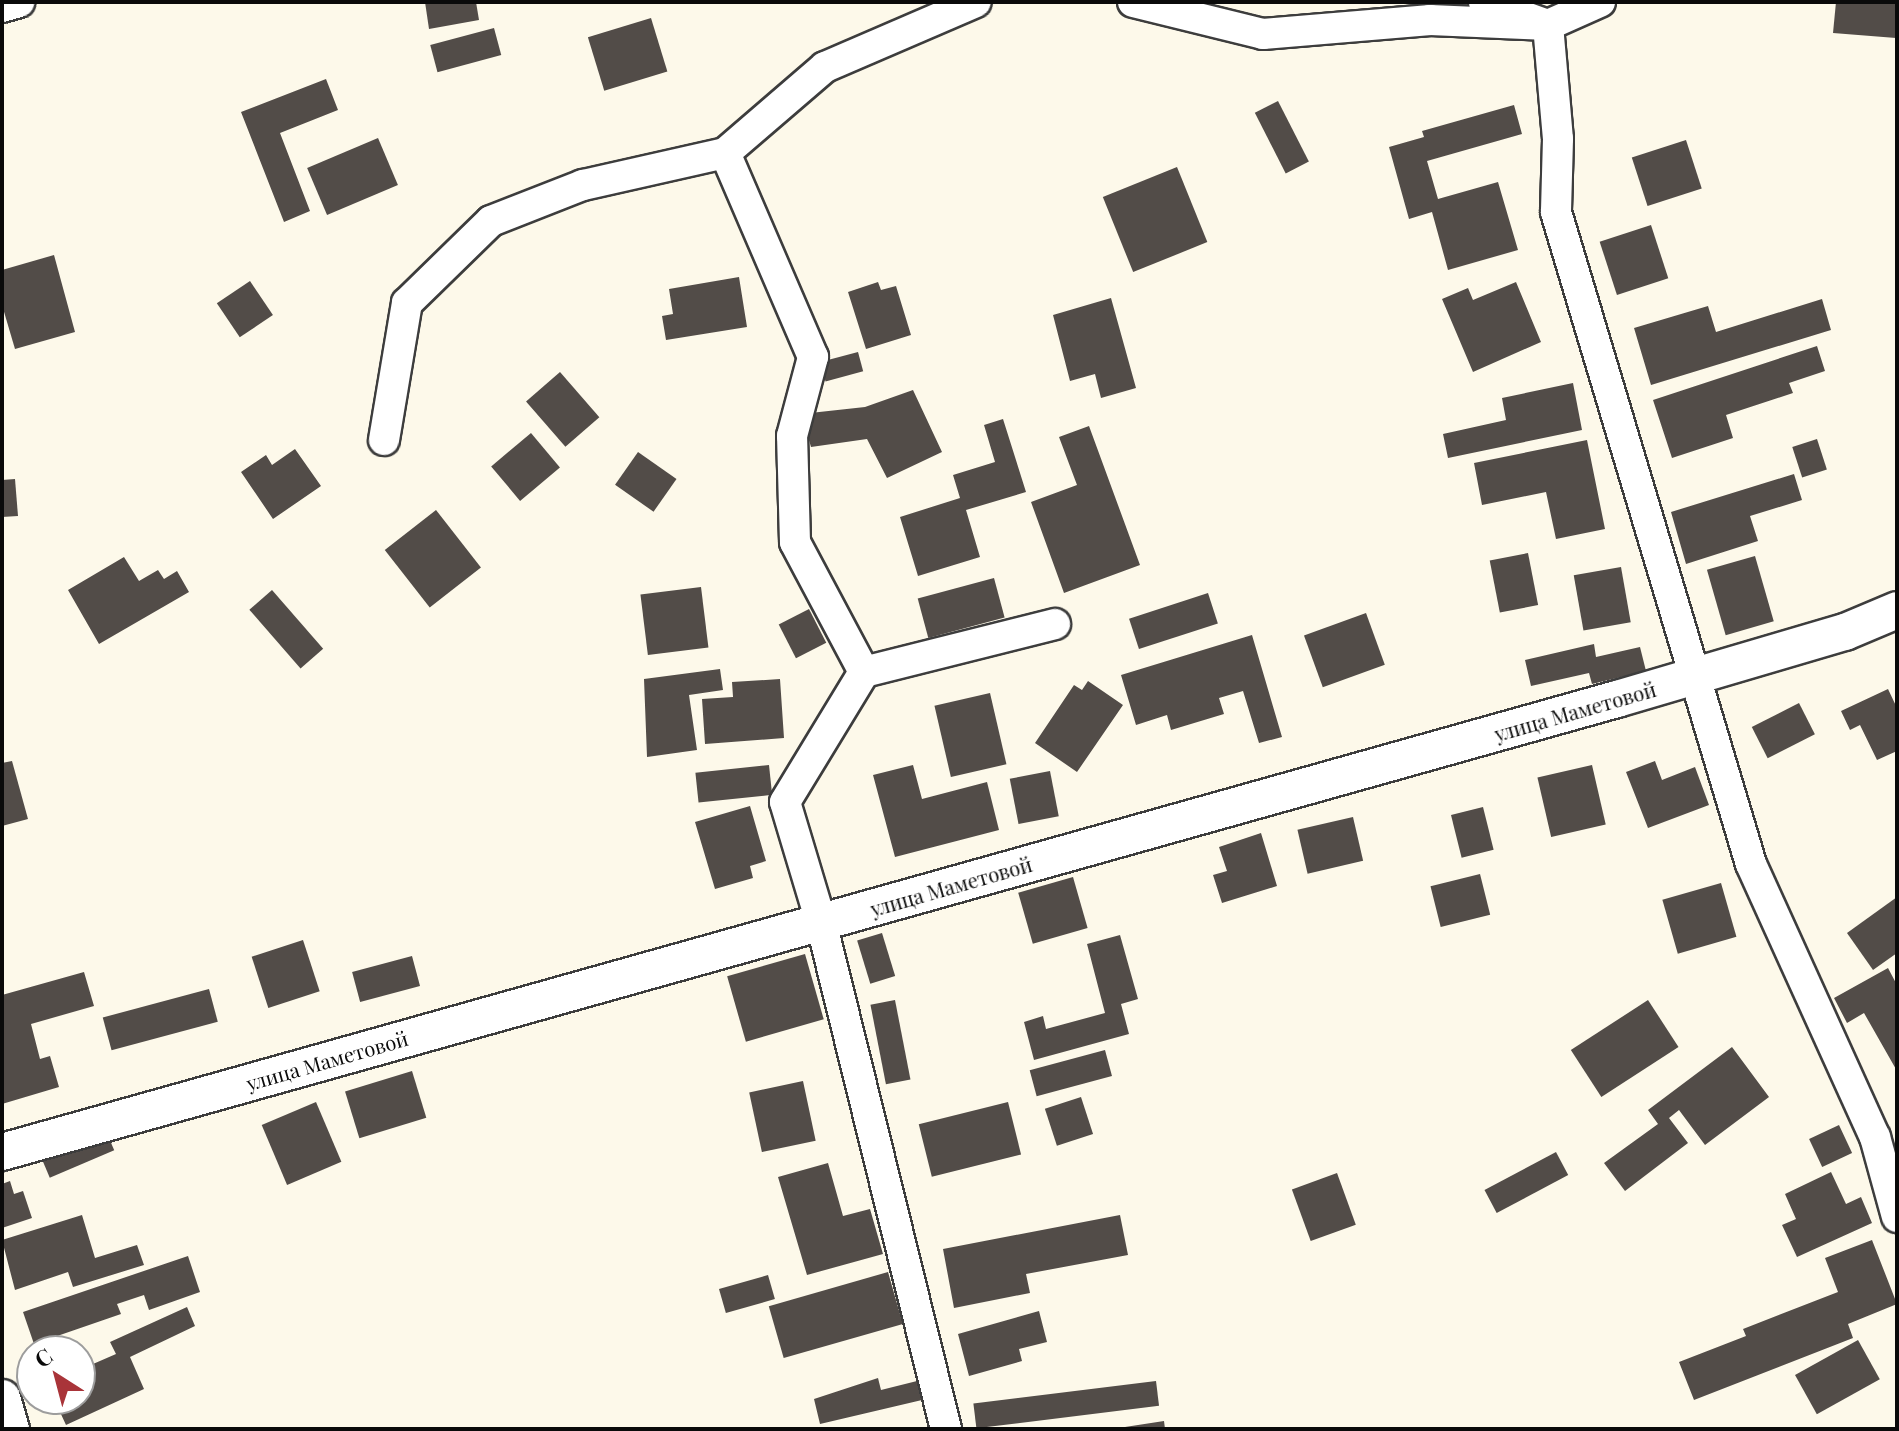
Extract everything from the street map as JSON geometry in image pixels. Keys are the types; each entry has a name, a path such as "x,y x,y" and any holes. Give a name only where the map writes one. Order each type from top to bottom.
{"street":[{"path":"2,7 19,2"},
{"path":"384,440 407,303 491,221 583,185 725,153 825,67 976,2"},
{"path":"1133,2 1263,34 1430,20 1548,25 1600,2"},
{"path":"1484,2 1548,25"},
{"path":"1548,25 1558,139 1556,212 1751,864 1886,1134 1897,1217"},
{"path":"725,153 813,357 792,436 795,542 864,672"},
{"name":"улица Маметовой","path":"2,1152 1695,676 1845,632 1897,610"},
{"path":"946,1429 821,922 785,802 864,672 1055,624"},
{"path":"2,1398 11,1429"}],"building":[{"path":"425,2 476,2 479,20 429,29"},
{"path":"1836,2 1897,2 1896,38 1833,33"},
{"path":"651,18 667,72 604,91 588,37"},
{"path":"494,28 501,55 437,72 430,45"},
{"path":"326,79 338,110 280,133 310,211 284,222 241,112"},
{"path":"1278,101 1309,162 1286,173 1255,113"},
{"path":"1514,105 1522,134 1427,161 1438,199 1498,182 1518,250 1448,270 1432,212 1409,219 1389,147 1424,137 1422,131"},
{"path":"378,138 398,185 327,215 307,168"},
{"path":"1686,140 1702,189 1648,206 1632,158"},
{"path":"1177,167 1207,242 1133,272 1103,197"},
{"path":"1651,225 1668,278 1617,295 1600,242"},
{"path":"54,255 75,332 15,349 2,305 2,270"},
{"path":"739,277 747,327 666,340 662,316 673,314 669,289"},
{"path":"250,281 273,315 240,337 217,303"},
{"path":"878,282 881,290 896,286 911,335 866,349 848,292"},
{"path":"1516,282 1541,342 1473,372 1442,299 1468,288 1473,300"},
{"path":"1111,298 1136,388 1101,398 1095,374 1070,381 1053,315"},
{"path":"1822,299 1831,330 1651,385 1634,328 1708,306 1716,332"},
{"path":"1817,346 1825,371 1789,383 1793,393 1726,415 1733,438 1672,458 1653,400"},
{"path":"858,352 863,371 826,381 820,362"},
{"path":"560,372 599,417 565,447 526,402"},
{"path":"1573,383 1582,430 1448,458 1443,434 1506,420 1502,398"},
{"path":"913,390 942,452 887,478 867,439 811,447 801,414 865,407"},
{"path":"1003,419 1026,492 966,510 980,557 918,576 900,517 960,498 953,475 995,462 984,425"},
{"path":"1089,426 1140,565 1064,593 1031,502 1077,485 1059,437"},
{"path":"531,433 560,467 520,501 491,466"},
{"path":"1817,439 1827,469 1802,477 1792,447"},
{"path":"1587,440 1605,529 1556,539 1546,492 1482,505 1474,463"},
{"path":"295,449 321,486 273,519 241,472 266,455 272,465"},
{"path":"638,452 677,479 654,512 615,485"},
{"path":"1794,474 1802,500 1750,516 1758,541 1686,564 1671,512"},
{"path":"15,479 18,516 2,517 2,480"},
{"path":"436,510 481,568 430,608 385,550"},
{"path":"1528,553 1538,605 1500,612 1490,560"},
{"path":"1755,556 1774,621 1726,635 1707,570"},
{"path":"124,557 139,581 158,570 164,579 177,571 189,592 99,644 68,590"},
{"path":"1621,567 1631,622 1583,630 1574,575"},
{"path":"994,578 1005,618 928,638 918,598"},
{"path":"701,587 708,648 648,655 640,594"},
{"path":"272,590 323,649 301,669 249,610"},
{"path":"1208,593 1218,623 1139,649 1129,619"},
{"path":"809,609 826,643 796,658 779,624"},
{"path":"1366,613 1385,665 1323,687 1304,636"},
{"path":"1252,635 1282,737 1259,743 1243,691 1219,698 1224,714 1171,730 1167,715 1136,725 1121,675"},
{"path":"1594,644 1596,657 1640,647 1646,671 1592,684 1589,673 1531,686 1525,660"},
{"path":"720,669 723,690 689,695 697,750 647,757 644,679"},
{"path":"780,679 784,738 705,744 702,699 733,697 732,682"},
{"path":"1088,681 1123,705 1077,772 1035,743 1074,685 1082,690"},
{"path":"1888,689 1897,708 1897,751 1877,760 1860,725 1850,730 1841,711"},
{"path":"990,693 1006,764 951,777 934,706"},
{"path":"1799,703 1815,734 1768,758 1752,727"},
{"path":"12,761 28,819 2,826 2,763"},
{"path":"1655,761 1662,780 1695,767 1709,805 1648,828 1626,772"},
{"path":"769,765 772,795 699,803 695,773"},
{"path":"913,765 922,799 987,782 999,830 895,857 873,775"},
{"path":"1592,765 1606,824 1551,837 1537,778"},
{"path":"1050,771 1059,816 1019,824 1010,779"},
{"path":"750,806 766,861 750,866 753,878 715,889 695,822"},
{"path":"1483,807 1494,850 1462,858 1451,815"},
{"path":"1353,817 1363,861 1308,874 1297,830"},
{"path":"1261,833 1277,886 1222,903 1213,875 1227,871 1219,847"},
{"path":"1480,874 1490,915 1441,927 1431,886"},
{"path":"1073,877 1088,928 1033,944 1018,893"},
{"path":"1721,883 1736,937 1678,954 1662,900"},
{"path":"1897,897 1897,953 1873,970 1847,933"},
{"path":"882,933 895,976 870,984 857,941"},
{"path":"1120,935 1138,999 1121,1004 1129,1034 1034,1060 1024,1022 1043,1016 1046,1029 1105,1013 1087,944"},
{"path":"303,940 320,991 268,1008 252,957"},
{"path":"805,954 824,1019 746,1042 727,976"},
{"path":"412,956 420,986 360,1002 352,972"},
{"path":"1888,968 1897,985 1897,1071 1864,1013 1847,1023 1834,998"},
{"path":"84,972 94,1006 31,1024 40,1059 50,1056 59,1087 2,1104 2,995"},
{"path":"209,989 218,1022 112,1050 103,1017"},
{"path":"895,1000 910,1080 886,1084 870,1005"},
{"path":"1648,1000 1678,1047 1601,1097 1571,1050"},
{"path":"1732,1047 1769,1097 1705,1145 1679,1110 1669,1118 1688,1143 1625,1191 1604,1163 1658,1124 1648,1110"},
{"path":"1105,1050 1112,1076 1037,1096 1030,1070"},
{"path":"412,1071 426,1118 359,1138 345,1091"},
{"path":"803,1081 816,1141 762,1152 749,1092"},
{"path":"1081,1097 1093,1134 1057,1146 1045,1109"},
{"path":"316,1102 341,1162 287,1185 262,1125"},
{"path":"1008,1102 1021,1154 932,1177 919,1124"},
{"path":"1839,1125 1852,1153 1822,1167 1809,1139"},
{"path":"106,1131 114,1150 50,1178 42,1158"},
{"path":"1556,1152 1568,1175 1497,1213 1484,1190"},
{"path":"828,1163 843,1216 870,1209 883,1254 807,1275 778,1177"},
{"path":"1831,1172 1846,1204 1861,1197 1872,1223 1797,1257 1782,1225 1796,1219 1785,1194"},
{"path":"1337,1173 1356,1225 1311,1241 1292,1189"},
{"path":"10,1181 14,1194 23,1191 32,1218 2,1228 2,1184"},
{"path":"82,1215 95,1258 137,1245 144,1265 73,1287 68,1272 15,1290 2,1240"},
{"path":"1120,1215 1128,1255 1026,1274 1030,1293 954,1308 943,1249"},
{"path":"1872,1240 1897,1304 1848,1324 1853,1338 1694,1400 1679,1362 1746,1336 1743,1329 1838,1292 1825,1258"},
{"path":"188,1256 200,1292 149,1310 144,1295 117,1304 121,1314 60,1335 31,1335 23,1312"},
{"path":"888,1272 903,1324 784,1358 769,1306"},
{"path":"768,1275 775,1299 726,1313 719,1289"},
{"path":"187,1307 195,1326 130,1357 144,1389 96,1411 96,1363 116,1354 110,1342"},
{"path":"1039,1311 1047,1342 1019,1349 1022,1361 969,1376 958,1334"},
{"path":"1858,1340 1880,1379 1817,1414 1795,1375"},
{"path":"878,1378 881,1390 917,1381 922,1400 820,1424 814,1399"},
{"path":"1156,1381 1159,1406 976,1428 973,1403"},
{"path":"61,1415 88,1415 66,1425"},
{"path":"1164,1421 1165,1429 1125,1429 1125,1427"}]}
